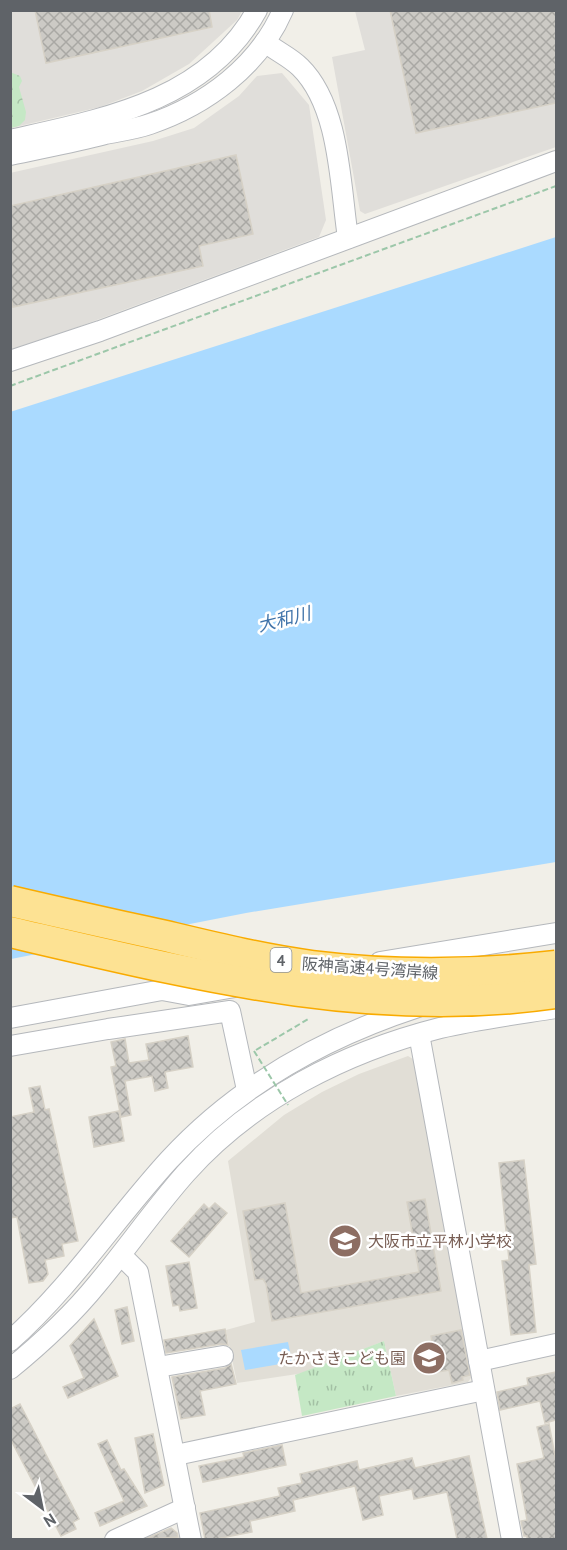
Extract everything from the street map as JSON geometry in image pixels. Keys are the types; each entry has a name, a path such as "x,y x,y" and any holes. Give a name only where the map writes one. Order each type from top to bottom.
{"highway":[{"name":"阪神高速4号湾岸線","path":"10,901 240,953 312,966 370,971 459,973 507,971 555,964"},
{"name":"阪神高速4号湾岸線","path":"10,932 200,976 293,991 362,998 446,1002 492,1000 556,992"}],"street":[{"path":"10,141 123,113 169,94 194,80 223,56 247,28 257,10"},
{"path":"10,155 148,125 185,110 215,91 242,69 265,42 283,10"},
{"path":"265,42 300,67 325,102 333,132 348,238"},
{"path":"10,361 100,331 556,161"},
{"path":"10,1018 162,990 189,995 556,933"},
{"path":"10,1341 29,1325 74,1277 169,1160 217,1113 277,1070 338,1038 394,1015 555,964 556,992"},
{"path":"10,1369 69,1317 187,1172 243,1121 273,1099 309,1077 348,1059 419,1034 470,1022 556,1008"},
{"path":"10,1046 230,1011 247,1090"},
{"path":"419,1034 512,1539"},
{"path":"121,1255 138,1272 191,1539"},
{"path":"479,1361 556,1344"},
{"path":"158,1367 223,1356"},
{"path":"176,1455 484,1390"},
{"path":"115,1539 185,1508"}],"path":[{"path":"10,386 556,186"},
{"path":"288,1105 254,1051 310,1018"}],"shaded area":[{"path":"11,11 242,11 237,20 189,64 142,91 100,107 11,128"},
{"path":"355,11 556,11 556,147 365,214 360,211 332,57 365,50"},
{"path":"282,73 309,105 326,220 319,237 11,352 10,173 153,141 194,128 239,96 257,76"},
{"name":"大阪市立平林小学校","path":"408,1056 416,1061 473,1375 468,1382 396,1396 384,1341 304,1373 237,1383 226,1330 255,1322 228,1161 284,1115 322,1092 359,1074"}],"green space":[{"path":"10,72 20,76 22,81 19,87 26,112 25,120 19,126 11,128"},
{"path":"384,1341 396,1396 302,1416 295,1375"}],"water":[{"name":"大和川","path":"556,237 556,862 246,913 11,959 10,412"},
{"path":"288,1342 292,1362 245,1370 241,1350"}],"building":[{"path":"35,10 209,10 212,27 46,63"},
{"path":"390,10 556,10 556,103 416,133"},
{"path":"236,155 253,234 199,246 203,266 13,307 10,294 10,206"},
{"path":"188,1036 193,1067 165,1072 168,1088 155,1091 152,1076 125,1081 131,1115 121,1117 111,1067 116,1066 111,1042 125,1039 129,1063 149,1060 146,1044"},
{"path":"40,1086 45,1110 49,1109 78,1241 62,1244 64,1256 45,1260 48,1274 43,1281 29,1283 17,1217 10,1218 10,1117 34,1112 29,1088"},
{"path":"119,1111 124,1141 94,1147 89,1117"},
{"path":"524,1160 536,1264 529,1265 536,1332 511,1335 502,1261 509,1260 499,1163"},
{"path":"425,1199 441,1291 272,1321 266,1284 263,1279 255,1280 243,1211 285,1203 301,1293 419,1272 407,1202"},
{"path":"215,1203 227,1213 189,1257 171,1241 204,1204 209,1209"},
{"path":"189,1262 197,1308 180,1311 179,1305 173,1306 166,1266"},
{"path":"127,1307 134,1341 122,1344 115,1310"},
{"path":"94,1319 118,1376 68,1398 63,1387 84,1378 70,1346"},
{"path":"225,1329 228,1345 221,1344 166,1353 164,1340"},
{"path":"461,1330 470,1375 452,1383 449,1370 438,1372 431,1336"},
{"path":"231,1364 236,1384 200,1391 205,1415 181,1419 172,1377 225,1368"},
{"path":"556,1372 556,1420 545,1423 540,1401 500,1410 497,1392 528,1385 527,1378"},
{"path":"20,1404 79,1519 73,1522 76,1529 61,1536 10,1438 10,1409"},
{"path":"549,1424 556,1461 556,1539 527,1539 527,1536 524,1536 521,1521 527,1520 517,1464 544,1458 537,1427"},
{"path":"153,1434 164,1485 145,1493 135,1438"},
{"path":"107,1440 121,1470 124,1469 147,1506 100,1526 95,1513 124,1501 98,1444"},
{"path":"282,1445 286,1465 203,1482 199,1466 244,1457 243,1453"},
{"path":"469,1456 487,1539 457,1539 447,1492 414,1499 412,1489 379,1496 383,1515 363,1520 355,1486 293,1500 295,1511 250,1521 252,1532 205,1539 200,1513 280,1496 278,1488 302,1483 300,1474 357,1461 359,1470 412,1458 415,1468"},
{"path":"171,1528 178,1537 145,1539"}],"place":[{"name":"大阪市立平林小学校","path":"345,1241"},
{"name":"たかさきこども園","path":"429,1358"}]}
